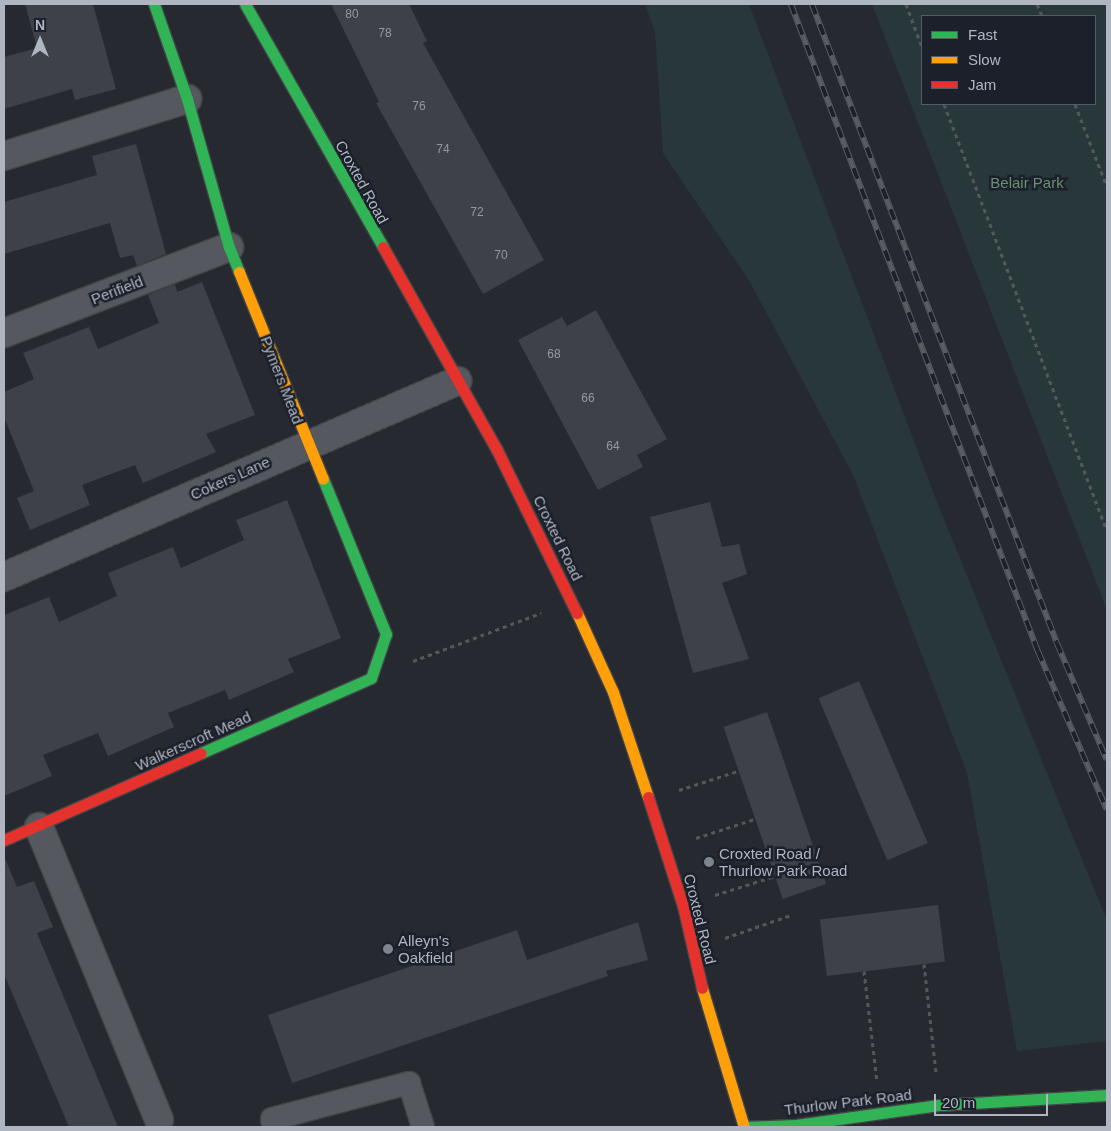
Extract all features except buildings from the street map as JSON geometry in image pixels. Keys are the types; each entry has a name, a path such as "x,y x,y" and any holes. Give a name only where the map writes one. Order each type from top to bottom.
{"main road":[{"name":"Pymers Mead","path":"154,4 187,99 229,247 307,444 386,634 380,654"},
{"name":"Croxted Road","path":"244,4 457,381 541,535 614,692 683,906 692,949 727,1079 743,1127"},
{"name":"Walkerscroft Mead","path":"4,840 39,827 371,678 380,654"},
{"name":"Thurlow Park Road","path":"743,1127 880,1114 939,1105 1107,1095"}],"street":[{"path":"4,156 187,99"},
{"name":"Perifield","path":"4,333 229,247"},
{"name":"Cokers Lane","path":"4,578 307,444 457,381"},
{"path":"39,827 159,1120"}],"lane":[{"path":"274,1127 272,1119 409,1083 423,1127"}],"path":[{"path":"906,4 921,44"},
{"path":"944,105 1107,530"},
{"path":"1075,105 1107,188"},
{"path":"380,654 416,661 572,601"},
{"path":"650,800 738,771"},
{"path":"665,849 755,819"},
{"path":"683,906 775,876"},
{"path":"692,949 791,915"},
{"path":"924,964 939,1105"},
{"path":"864,971 880,1114"}],"green space":[{"path":"645,4 749,4 935,497 1107,921 1107,1041 1017,1051 967,773 853,475 750,282 663,153 655,32"},
{"name":"Belair Park","path":"872,4 1107,4 1107,610"}],"railway":[{"path":"791,4 1038,651 1107,810"},
{"path":"812,4 1057,643 1107,760"}],"traffic: fast":[{"path":"154,4 187,99 229,247 239,272"},
{"path":"245,4 383,247"},
{"path":"201,753 371,678 386,634 323,479"},
{"path":"743,1127 796,1125 939,1105 1107,1095"}],"traffic: slow":[{"path":"239,272 323,479"},
{"path":"577,613 613,692 648,797"},
{"path":"702,988 744,1127"}],"traffic: jam":[{"path":"383,247 496,448 577,613"},
{"path":"4,840 201,753"},
{"path":"648,797 683,906 702,988"}],"place":[{"name":"Croxted Road / Thurlow Park Road","path":"709,862"},
{"name":"Alleyn's Oakfield","path":"388,949"}]}
